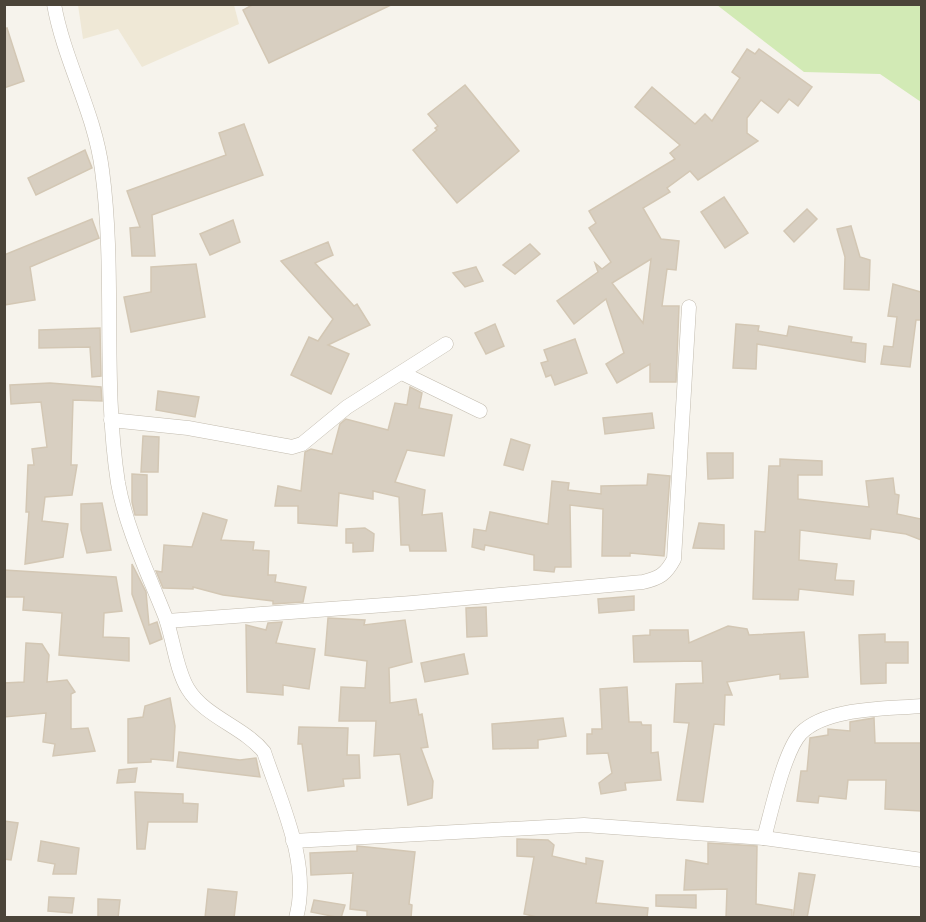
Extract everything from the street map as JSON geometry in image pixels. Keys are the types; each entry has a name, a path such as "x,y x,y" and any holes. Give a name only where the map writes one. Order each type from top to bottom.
{"street":[{"path":"54,4 59,33 86,107 102,168 107,238 111,420 118,484 125,512 167,621 187,688 197,700 256,742 264,752 294,842 301,886 296,918"},
{"path":"167,621 412,603 631,583 656,579 666,573 674,559 689,307"},
{"path":"111,420 188,428 292,447 302,444 347,407 446,344"},
{"path":"402,373 480,411"},
{"path":"764,838 785,766 800,734 814,723 832,717 921,706"},
{"path":"294,842 584,825 764,838 921,860"}],"shaded area":[{"path":"78,5 234,5 239,24 142,67 118,29 83,39"}],"green space":[{"path":"717,5 921,5 921,102 880,74 804,72"}],"building":[{"path":"254,4 393,4 269,63 243,10"},
{"path":"7,28 24,81 4,88 4,29"},
{"path":"747,49 755,54 759,49 812,87 798,106 789,99 778,113 761,100 747,118 747,133 758,141 698,180 690,171 667,188 670,192 643,208 661,239 679,241 676,270 667,269 662,306 679,306 676,382 650,382 650,364 617,383 606,364 624,353 606,299 574,324 557,301 598,272 595,263 602,269 611,262 589,228 596,223 589,211 675,159 670,153 680,145 635,107 652,87 695,124 705,114 712,121 740,78 732,72","holes":["651,259 643,323 612,283"]},
{"path":"465,85 519,151 457,203 413,150 437,130 435,128 438,126 428,114"},
{"path":"244,124 263,175 152,215 155,256 132,256 130,228 140,227 127,191 226,155 219,133"},
{"path":"85,150 92,168 36,195 28,178"},
{"path":"724,197 748,233 725,248 701,212"},
{"path":"807,209 817,219 794,242 784,231"},
{"path":"92,219 99,238 30,267 35,300 4,305 4,255"},
{"path":"233,220 240,242 210,255 200,234"},
{"path":"851,226 860,257 870,260 869,290 844,289 845,257 837,229"},
{"path":"328,242 333,255 315,263 354,306 357,304 370,325 328,345 349,354 331,394 291,375 309,337 318,341 333,319 281,261"},
{"path":"530,244 540,254 515,274 503,265"},
{"path":"196,264 205,317 131,332 124,297 151,292 151,267"},
{"path":"476,267 483,281 465,287 453,273"},
{"path":"893,284 921,292 921,320 916,320 910,367 881,364 884,346 893,347 897,317 888,316"},
{"path":"495,324 504,346 486,354 475,333"},
{"path":"736,324 759,326 758,331 787,336 789,326 852,337 851,342 866,344 865,362 757,344 756,369 733,368"},
{"path":"100,328 101,376 92,377 90,347 39,348 39,330"},
{"path":"575,339 587,373 555,385 551,375 546,377 541,363 548,361 544,350"},
{"path":"50,383 101,387 102,401 73,400 71,465 77,465 72,495 45,497 42,521 68,524 63,557 25,564 29,512 26,512 28,465 34,465 32,449 47,447 41,402 11,404 10,385"},
{"path":"410,387 422,393 419,408 452,415 444,456 407,450 395,482 425,490 422,515 442,513 446,551 410,551 409,545 401,545 399,497 373,491 373,499 339,493 337,526 298,523 298,506 275,506 278,486 301,491 305,452 311,449 332,454 340,424 346,419 388,430 395,403 407,405"},
{"path":"158,391 199,397 195,417 156,410"},
{"path":"652,413 654,428 605,434 603,418"},
{"path":"143,436 159,437 158,472 141,472"},
{"path":"511,439 530,445 523,470 504,465"},
{"path":"707,453 733,453 733,478 708,479"},
{"path":"780,459 822,461 822,475 798,475 798,499 869,507 866,481 893,478 895,494 899,495 897,514 921,519 921,540 906,534 871,529 870,539 800,530 799,560 837,564 835,580 854,581 853,595 799,589 798,600 753,599 755,531 765,532 769,466 780,466"},
{"path":"132,474 147,475 147,515 135,515 132,502"},
{"path":"648,474 670,476 664,556 630,553 630,556 602,556 603,509 570,505 571,567 555,567 554,572 534,570 534,555 485,545 484,550 472,547 474,529 486,531 490,512 548,524 552,481 569,483 568,490 601,494 601,486 647,485"},
{"path":"102,503 111,550 87,553 81,530 81,504"},
{"path":"203,513 227,520 221,540 254,542 253,550 269,551 268,575 276,575 275,582 306,587 303,602 273,604 273,601 223,595 193,587 193,589 163,588 156,571 162,572 164,545 192,547"},
{"path":"699,523 724,525 724,549 693,548"},
{"path":"365,528 374,534 373,551 353,552 353,543 346,543 346,529"},
{"path":"132,564 146,592 149,625 157,622 162,639 150,644 132,594"},
{"path":"4,570 116,577 122,611 104,613 103,637 129,638 129,661 59,655 62,613 23,610 24,597 4,597"},
{"path":"634,596 634,610 599,613 598,599"},
{"path":"486,607 487,636 467,637 466,608"},
{"path":"328,618 365,620 364,625 405,620 412,662 389,668 390,703 416,699 419,715 422,714 428,747 421,748 433,781 432,798 408,805 400,754 374,756 376,721 339,721 341,687 365,688 367,661 325,655"},
{"path":"282,622 276,643 315,649 309,689 283,685 283,695 247,692 246,625 266,630 268,623"},
{"path":"728,626 747,629 749,635 804,632 808,677 780,679 780,674 727,682 732,695 725,695 724,725 714,724 703,802 677,800 689,723 674,722 676,684 703,683 702,661 634,662 633,636 650,635 650,630 688,630 689,643"},
{"path":"885,634 885,642 908,642 908,663 886,663 886,683 861,684 859,635"},
{"path":"26,643 42,644 49,655 47,682 67,680 75,692 71,694 71,729 88,728 95,751 53,756 55,744 43,742 46,713 4,717 4,683 24,682"},
{"path":"464,654 468,674 425,682 421,663"},
{"path":"627,687 629,722 651,725 651,753 658,752 661,780 625,783 626,790 601,794 599,783 612,773 608,753 587,754 587,734 592,734 592,729 602,729 600,689"},
{"path":"170,698 175,726 173,761 151,759 151,762 128,763 128,719 143,717 145,706"},
{"path":"563,718 566,736 538,740 538,748 493,749 492,724"},
{"path":"874,718 875,743 921,743 921,811 885,809 886,780 848,780 846,799 819,796 818,803 797,801 801,771 807,771 810,738 828,735 828,729 850,731 850,722"},
{"path":"299,727 348,728 347,755 359,755 360,778 343,779 344,786 308,791 302,744 298,744"},
{"path":"179,752 240,760 256,758 260,777 177,767"},
{"path":"137,768 135,782 117,783 119,770"},
{"path":"135,792 183,794 183,803 198,804 197,822 148,822 145,849 137,849"},
{"path":"4,821 18,823 11,860 4,859"},
{"path":"517,839 548,840 554,845 552,856 586,864 586,858 603,861 596,903 648,908 647,918 541,918 524,914 534,857 517,856"},
{"path":"41,841 79,848 76,874 53,874 55,864 38,861"},
{"path":"708,843 757,846 756,904 792,910 792,918 726,918 727,889 684,890 686,860 708,864"},
{"path":"357,846 415,852 409,904 412,905 411,918 367,918 367,911 350,909 353,873 311,875 310,853 357,851"},
{"path":"799,873 815,875 807,918 793,918"},
{"path":"208,889 237,892 234,918 205,918"},
{"path":"656,895 696,895 696,908 656,906"},
{"path":"49,897 74,898 72,913 48,911"},
{"path":"98,899 120,900 118,918 98,918"},
{"path":"314,900 345,905 341,918 311,912"}]}
